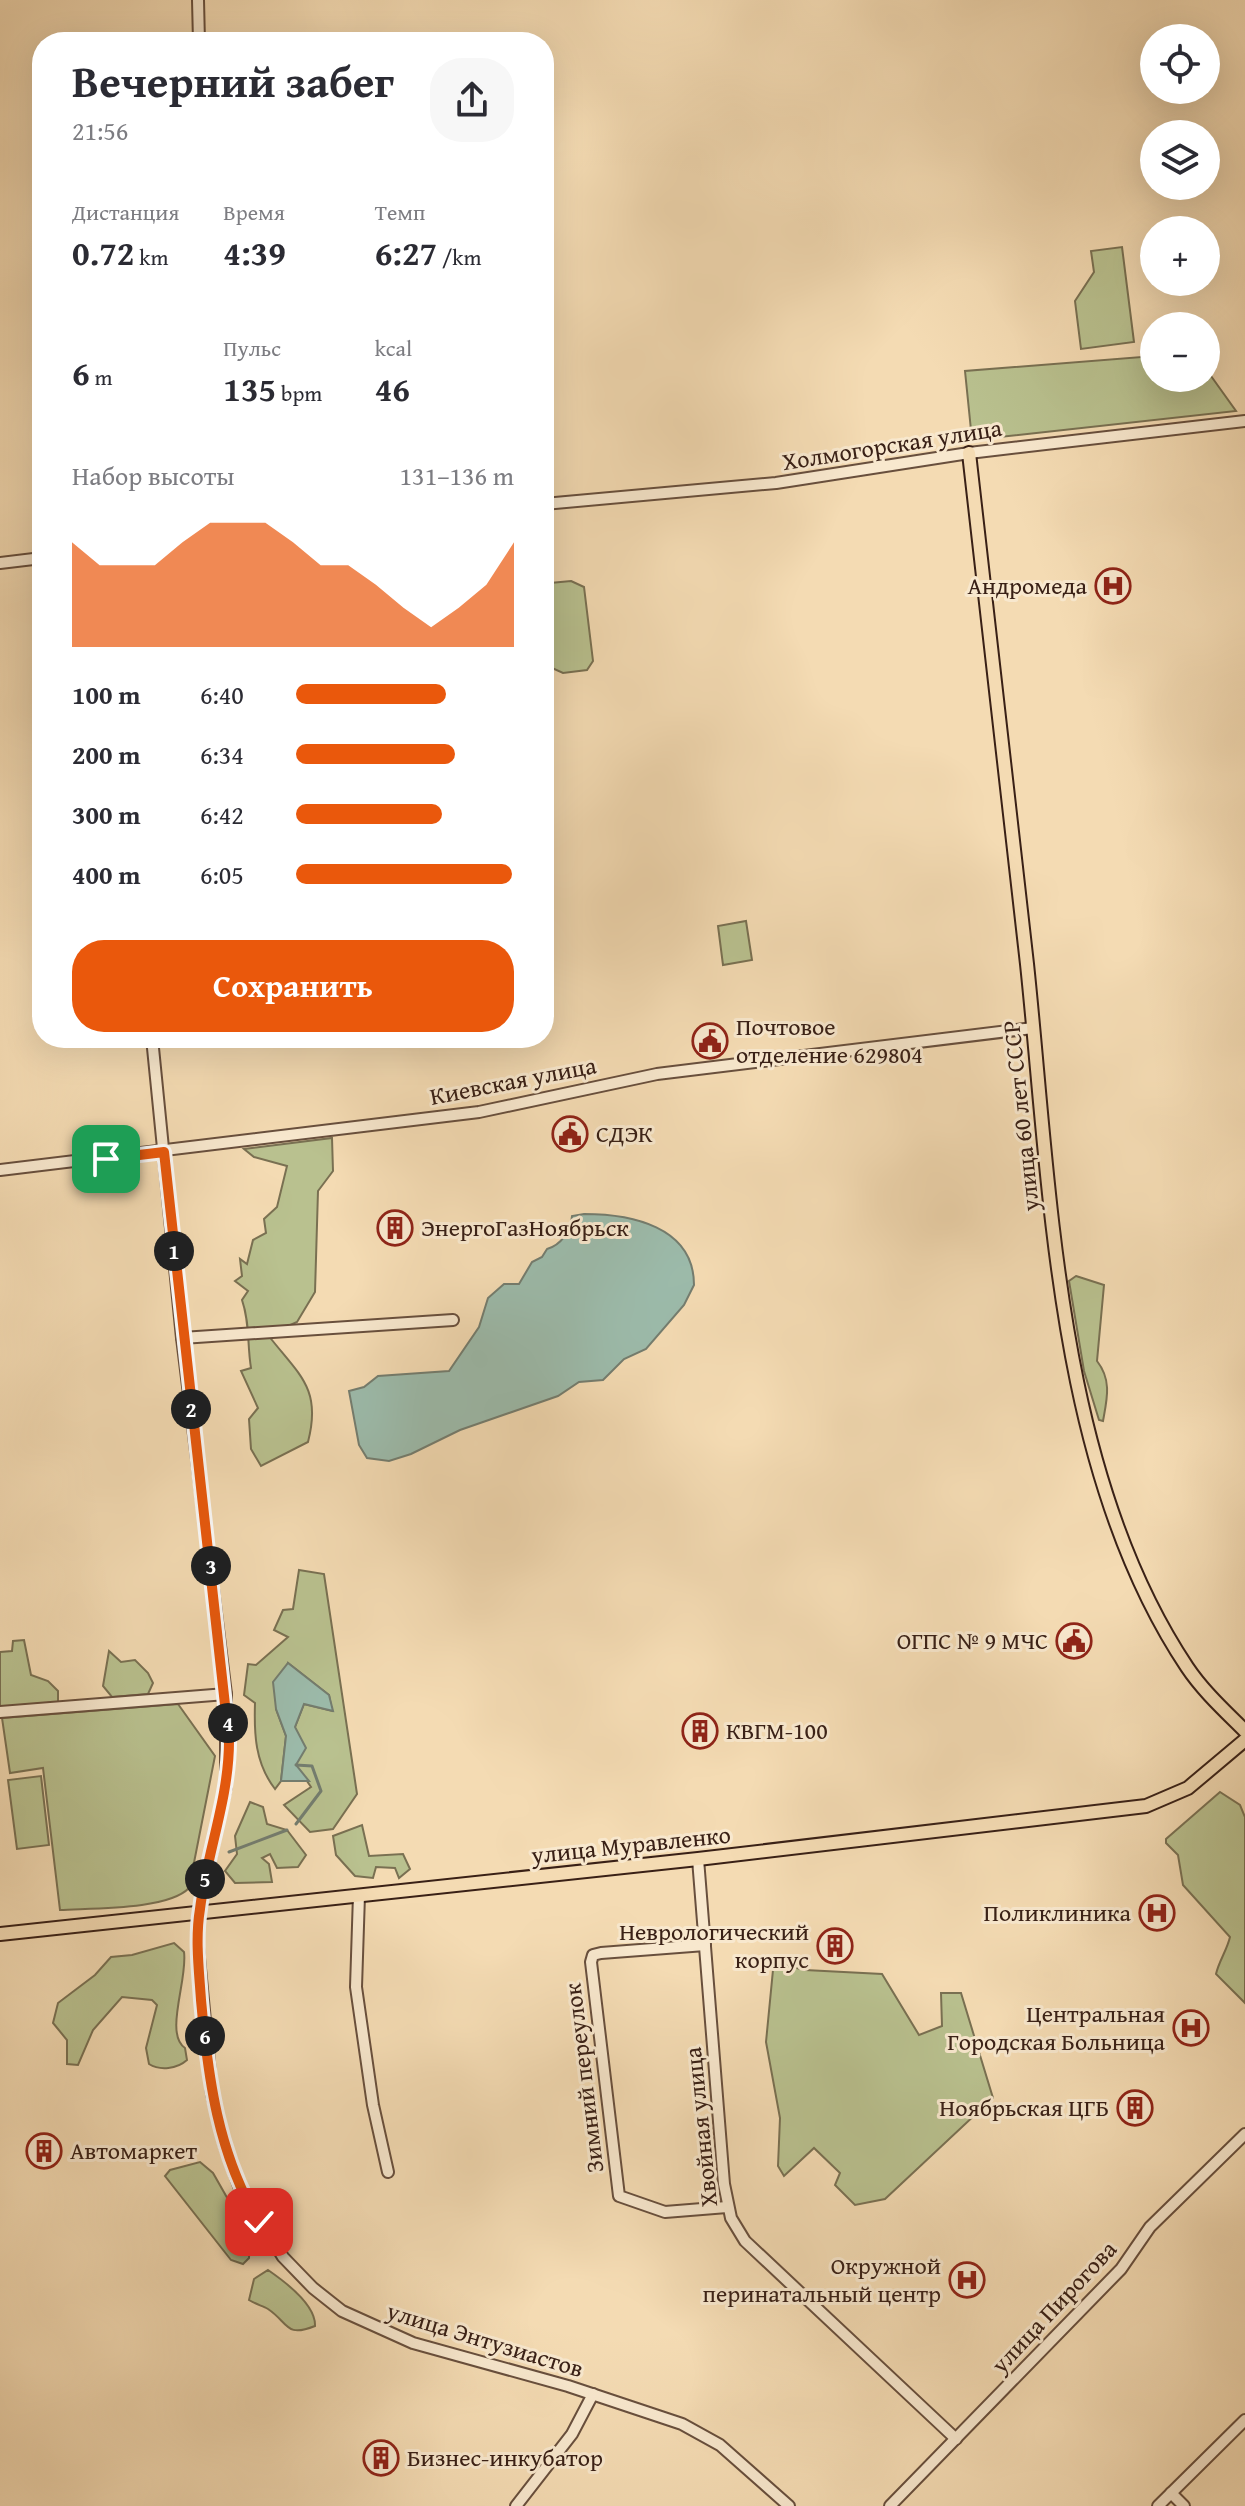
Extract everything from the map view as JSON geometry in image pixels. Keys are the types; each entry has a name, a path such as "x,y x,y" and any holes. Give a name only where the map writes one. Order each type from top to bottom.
{"main road":[{"name":"улица 60 лет СССР","path":"969,453 1062,1293 1078,1386 1101,1472 1133,1564 1173,1645 1206,1691 1245,1731"},
{"name":"улица Муравленко","path":"0,1934 698,1859 1146,1806 1188,1788 1245,1740"}],"street":[{"path":"198,0 199,32"},
{"name":"Холмогорская улица","path":"554,503 785,482 969,453 1245,421"},
{"path":"0,563 32,559"},
{"name":"Киевская улица","path":"0,1170 479,1112 657,1074 1033,1028"},
{"name":"улица Энтузиастов","path":"153,1048 182,1338 226,1694 226,1786 199,1913 203,2022 219,2124 239,2186 283,2257 326,2300 388,2334 593,2394 682,2424 720,2445 789,2506"},
{"path":"182,1338 453,1320"},
{"path":"0,1712 226,1694"},
{"name":"Хвойная улица","path":"698,1859 727,2207 736,2229 761,2258 956,2439"},
{"path":"359,1895 355,1968 358,2010 388,2172"},
{"name":"Зимний переулок","path":"705,1945 601,1953 593,1955 591,1962 619,2196 665,2212 690,2213 727,2207"},
{"name":"улица Пирогова","path":"890,2506 1121,2269 1150,2227 1245,2134"},
{"path":"516,2506 572,2434 593,2394"},
{"path":"1158,2506 1245,2420"},
{"path":"1171,2493 1184,2506"}],"green space":[{"path":"1122,247 1134,342 1081,349 1075,301 1094,272 1091,251"},
{"path":"1140,357 1140,392 1220,392 1220,389 1236,411 972,440 965,371"},
{"path":"571,581 584,587 593,661 587,670 563,673 554,669 554,583"},
{"path":"746,921 752,960 723,965 718,926"},
{"path":"332,1138 333,1171 318,1191 315,1292 297,1322 268,1335 305,1383 310,1395 312,1424 308,1442 261,1466 251,1449 249,1419 258,1408 241,1371 251,1368 242,1300 248,1291 235,1281 242,1276 240,1259 247,1264 253,1240 266,1233 264,1219 277,1207 287,1166 254,1157 244,1149"},
{"path":"1076,1276 1104,1285 1097,1361 1107,1383 1103,1421 1099,1420 1084,1371 1069,1281"},
{"path":"299,1570 324,1574 357,1794 333,1829 310,1832 284,1805 311,1787 296,1765 295,1727 304,1704 332,1711 329,1695 288,1663 276,1709 286,1736 281,1781 275,1789 263,1769 257,1748 255,1703 244,1695 248,1664 256,1665 288,1637 274,1630 283,1610 293,1609"},
{"path":"24,1640 31,1675 48,1681 58,1691 58,1702 0,1707 0,1652 12,1651 13,1641"},
{"path":"109,1651 121,1662 135,1660 148,1673 153,1683 148,1694 112,1697 103,1686"},
{"path":"178,1704 215,1756 189,1888 179,1895 147,1904 60,1910 43,1768 10,1773 2,1718"},
{"path":"41,1776 49,1845 17,1849 8,1780"},
{"path":"1220,1792 1240,1805 1245,1817 1245,2003 1216,1974 1230,1937 1183,1885 1178,1855 1166,1843 1166,1839"},
{"path":"250,1802 263,1807 267,1824 287,1830 306,1855 298,1867 277,1868 270,1854 262,1858 269,1864 272,1882 235,1883 225,1871 237,1854 235,1836"},
{"path":"362,1825 369,1856 403,1854 410,1869 399,1878 395,1868 376,1867 373,1878 355,1876 336,1855 333,1836"},
{"path":"174,1943 184,1952 177,2031 187,2060 168,2068 149,2064 146,2048 157,2005 152,2000 122,1997 93,2030 78,2065 67,2064 67,2040 53,2023 58,2003 95,1975 111,1957 132,1955"},
{"path":"784,1965 805,1970 882,1974 919,2035 942,2026 941,1993 961,1993 993,2098 885,2199 855,2205 835,2185 840,2173 814,2148 784,2176 778,2166 780,2118 766,2042 773,1970"},
{"path":"200,2162 213,2173 250,2238 249,2258 243,2264 231,2260 165,2176 170,2170"},
{"path":"268,2270 305,2302 315,2326 292,2330 268,2309 249,2300 254,2279"}],"shaded area":[{"path":"572,1216 621,1217 656,1227 683,1249 691,1265 694,1285 684,1305 646,1349 624,1359 603,1380 579,1382 558,1396 460,1430 411,1454 389,1461 367,1458 359,1445 349,1391 364,1387 378,1376 449,1371 479,1327 488,1298 504,1284 519,1284 532,1262 564,1237"},
{"path":"288,1663 329,1695 333,1711 304,1704 295,1727 306,1748 296,1765 309,1781 281,1781 286,1736 276,1709 273,1682"}],"waterway":[{"path":"296,1765 312,1766 321,1791 296,1824"},
{"path":"229,1852 287,1830"}],"place":[{"name":"Андромеда","path":"1113,586"},
{"name":"Почтовое отделение 629804","path":"710,1041"},
{"name":"СДЭК","path":"570,1134"},
{"name":"ЭнергоГазНоябрьск","path":"395,1228"},
{"name":"ОГПС № 9 МЧС","path":"1074,1641"},
{"name":"КВГМ-100","path":"700,1731"},
{"name":"Поликлиника","path":"1157,1913"},
{"name":"Неврологический корпус","path":"835,1946"},
{"name":"Центральная Городская Больница","path":"1191,2028"},
{"name":"Ноябрьская ЦГБ","path":"1135,2108"},
{"name":"Автомаркет","path":"44,2151"},
{"name":"Окружной перинатальный центр","path":"967,2280"},
{"name":"Бизнес-инкубатор","path":"381,2458"}],"route":[{"path":"106,1159 164,1152 182,1338 221,1648 229,1741 226,1786 199,1913 197,1937 203,2022 219,2124 239,2186 259,2222"}]}
